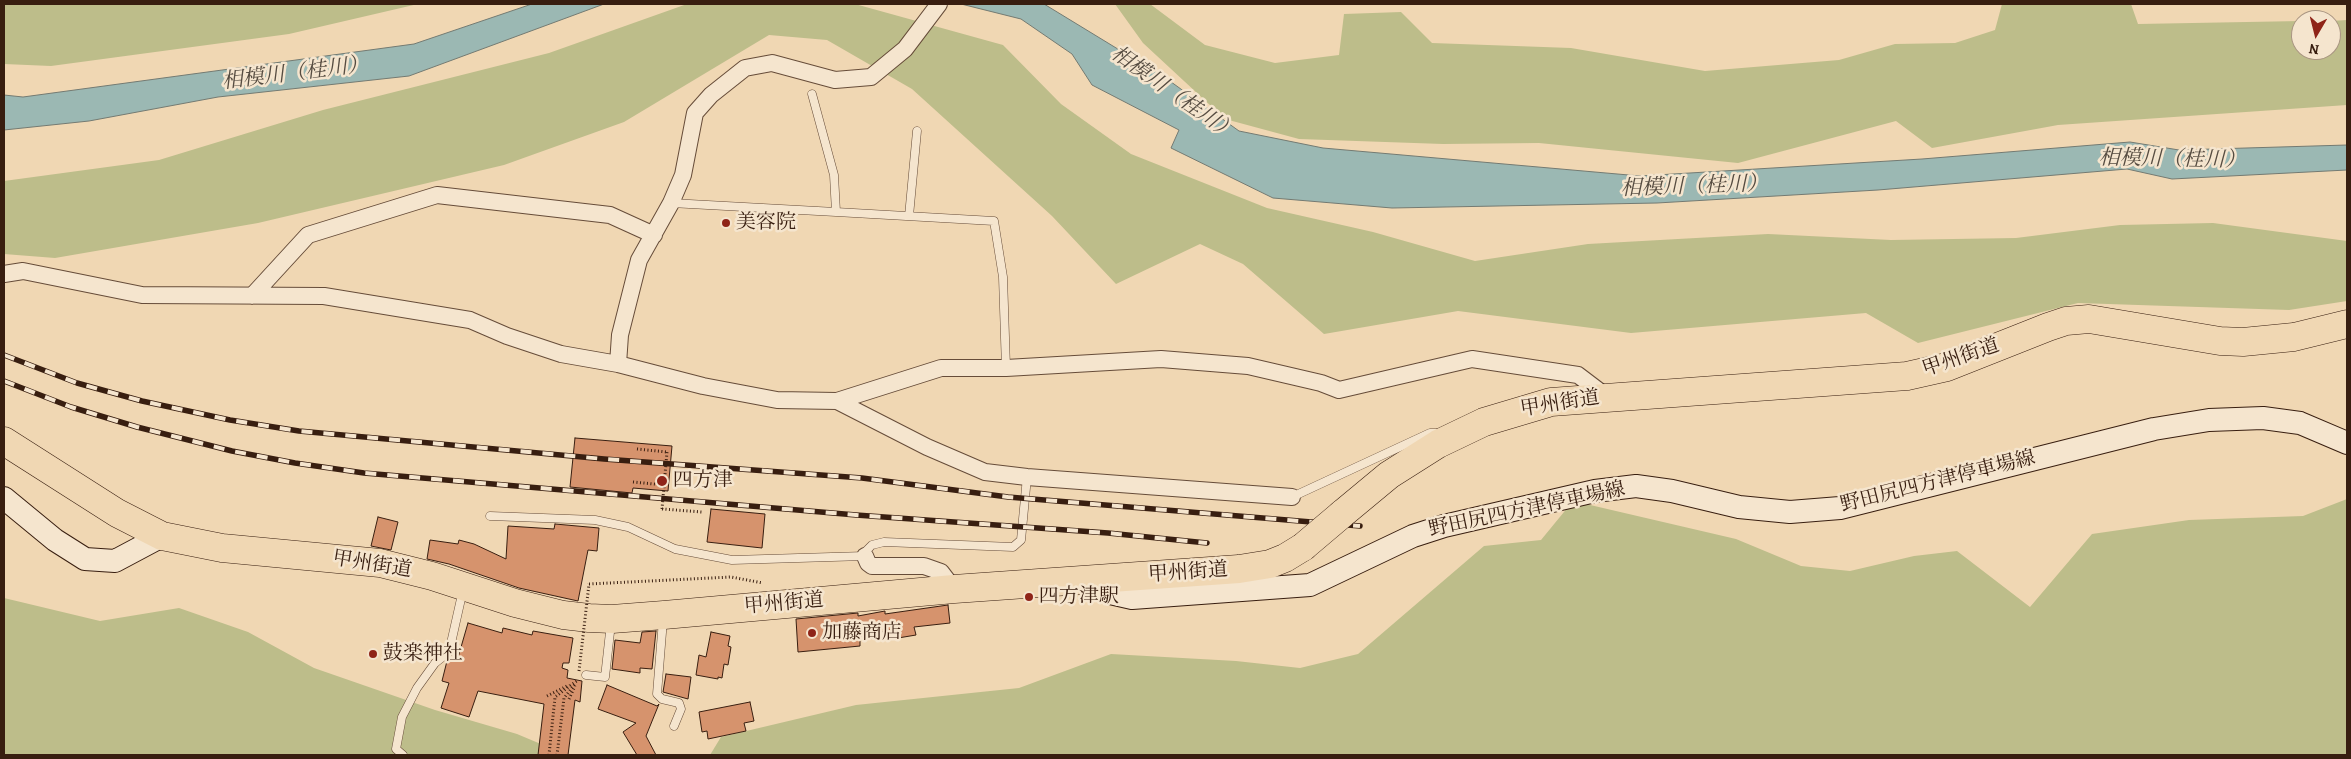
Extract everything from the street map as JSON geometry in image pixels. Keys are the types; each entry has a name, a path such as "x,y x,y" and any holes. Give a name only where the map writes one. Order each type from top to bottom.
{"highway":[{"name":"甲州街道","path":"4,442 117,513 162,536 222,548 380,563 464,586 515,603 563,615 612,619 954,588 1255,567 1270,564 1285,558 1303,547 1415,457 1464,431 1510,413 1551,402 1907,376 1947,367 2048,327 2089,319 2220,341 2243,342 2294,338 2347,324"}],"main road":[{"name":"野田尻四方津停車場線","path":"1098,578 1110,593 1132,598 1310,585 1414,536 1444,526 1595,491 1636,486 1672,491 1739,507 1790,512 1840,508 2154,428 2209,420 2263,418 2300,423 2347,443"},
{"path":"4,498 54,540 85,559 115,561 162,536"}],"street":[{"path":"618,364 620,335 639,260 671,203 683,174 695,114 710,95 745,68 772,63 835,80 871,77 905,49 939,4"},
{"path":"252,296 308,234 437,195 610,216 654,235"},
{"path":"4,274 24,270 142,295 324,296 470,320 507,336 561,354 618,364 703,386 778,400 837,401 941,368 1006,368 1161,359 1248,366 1321,383 1339,390 1472,359 1578,375 1607,397"},
{"path":"837,401 927,448 985,472 1292,497"},
{"path":"865,556 868,563 872,566 924,566 941,572 954,588"}],"lane":[{"path":"812,94 834,174 836,212"},
{"path":"909,216 917,131"},
{"path":"671,203 994,221 1003,277 1006,368"},
{"path":"1292,497 1430,433 1464,431"},
{"path":"490,516 595,520 628,527 675,549 732,560 865,556 865,552 872,545 884,542 1013,546 1021,540 1028,477"},
{"path":"403,755 396,749 402,717 417,688 435,663 449,652 464,586"},
{"path":"664,615 657,694 662,699 679,703 681,709 674,726"},
{"path":"583,673 605,677 612,619"}],"path":[{"path":"637,449 667,452 662,509 702,512"},
{"path":"633,482 664,485"},
{"path":"583,673 590,584 731,577 763,583 771,582"},
{"path":"547,696 578,680"},
{"path":"549,755 555,697 578,680"},
{"path":"569,698 578,680"},
{"path":"557,755 564,698 578,680"}],"green space":[{"path":"4,4 418,4 289,34 51,66 4,64"},
{"path":"687,4 855,4 1003,45 1061,104 1131,154 1267,208 1373,232 1475,261 1588,244 1768,234 1891,240 2016,238 2120,225 2213,223 2347,241 2347,301 2289,310 2078,303 1918,343 1866,313 1631,333 1458,311 1324,334 1243,264 1200,244 1116,284 1052,216 912,89 827,40 769,35 624,122 504,165 258,223 55,258 4,254 4,181 159,160 323,110 549,53"},
{"path":"1115,4 1150,4 1205,45 1275,63 1339,55 1344,14 1401,12 1432,43 1571,48 1705,71 1839,60 1895,44 1955,43 1995,30 2002,4 2131,4 2138,24 2291,21 2291,60 2341,60 2341,20 2347,20 2347,105 2058,125 1932,148 1896,121 1738,163 1539,143 1443,144 1299,139 1225,119 1143,43"},
{"path":"2347,499 2347,755 710,755 721,737 856,705 1019,688 1111,654 1236,661 1300,668 1358,654 1484,546 1541,540 1573,501 1736,539 1801,566 1850,571 1914,556 1957,551 2030,607 2092,534 2189,520 2303,516"},
{"path":"4,598 100,621 179,608 248,632 314,668 435,710 517,734 567,755 4,755"}],"water":[{"name":"相模川（桂川）","path":"532,4 604,4 409,76 218,97 89,121 4,130 4,95 23,97 414,44"},
{"name":"相模川（桂川）","path":"961,4 1044,4 1167,79 1239,131 1323,148 1640,176 1922,159 2130,142 2179,150 2347,145 2347,170 2172,179 2127,169 1878,190 1657,203 1392,208 1273,198 1171,148 1179,130 1092,85 1072,54 1021,19"}],"building":[{"path":"575,438 672,446 668,491 633,488 632,493 570,487"},
{"path":"711,509 765,514 762,548 707,542"},
{"path":"378,517 398,522 391,550 371,546"},
{"path":"555,524 599,528 597,551 588,550 578,601 519,588 449,564 427,559 430,540 458,544 459,540 474,544 506,559 508,526 554,529"},
{"path":"948,605 950,623 914,627 916,635 892,639 890,630 860,637 860,646 798,652 796,619 858,613 858,616 885,611 885,614"},
{"path":"468,623 502,633 503,628 532,635 533,631 573,638 569,663 563,663 562,668 568,670 567,678 582,681 580,702 575,700 568,755 538,755 544,704 478,691 469,717 441,708 449,683 442,681 447,661 449,659 457,661"},
{"path":"656,631 652,669 640,668 640,673 612,669 615,640 640,643 642,632"},
{"path":"711,632 730,636 728,646 731,647 728,665 724,664 722,678 718,677 718,679 696,675 699,655 706,657"},
{"path":"666,674 691,677 688,699 663,692"},
{"path":"607,685 657,706 659,704 646,736 656,755 637,755 623,732 636,723 598,709"},
{"path":"750,702 754,721 744,723 746,731 708,739 707,731 702,732 699,712"}],"railway":[{"path":"4,355 77,383 142,401 230,420 299,431 604,459 862,478 1008,497 1360,526"},
{"path":"4,381 71,407 137,427 232,451 364,473 856,515 1108,533 1207,543"}],"place":[{"name":"美容院","path":"726,223"},
{"name":"四方津","path":"662,481"},
{"name":"四方津駅","path":"1029,597"},
{"name":"加藤商店","path":"812,633"},
{"name":"鼓楽神社","path":"373,654"}]}
